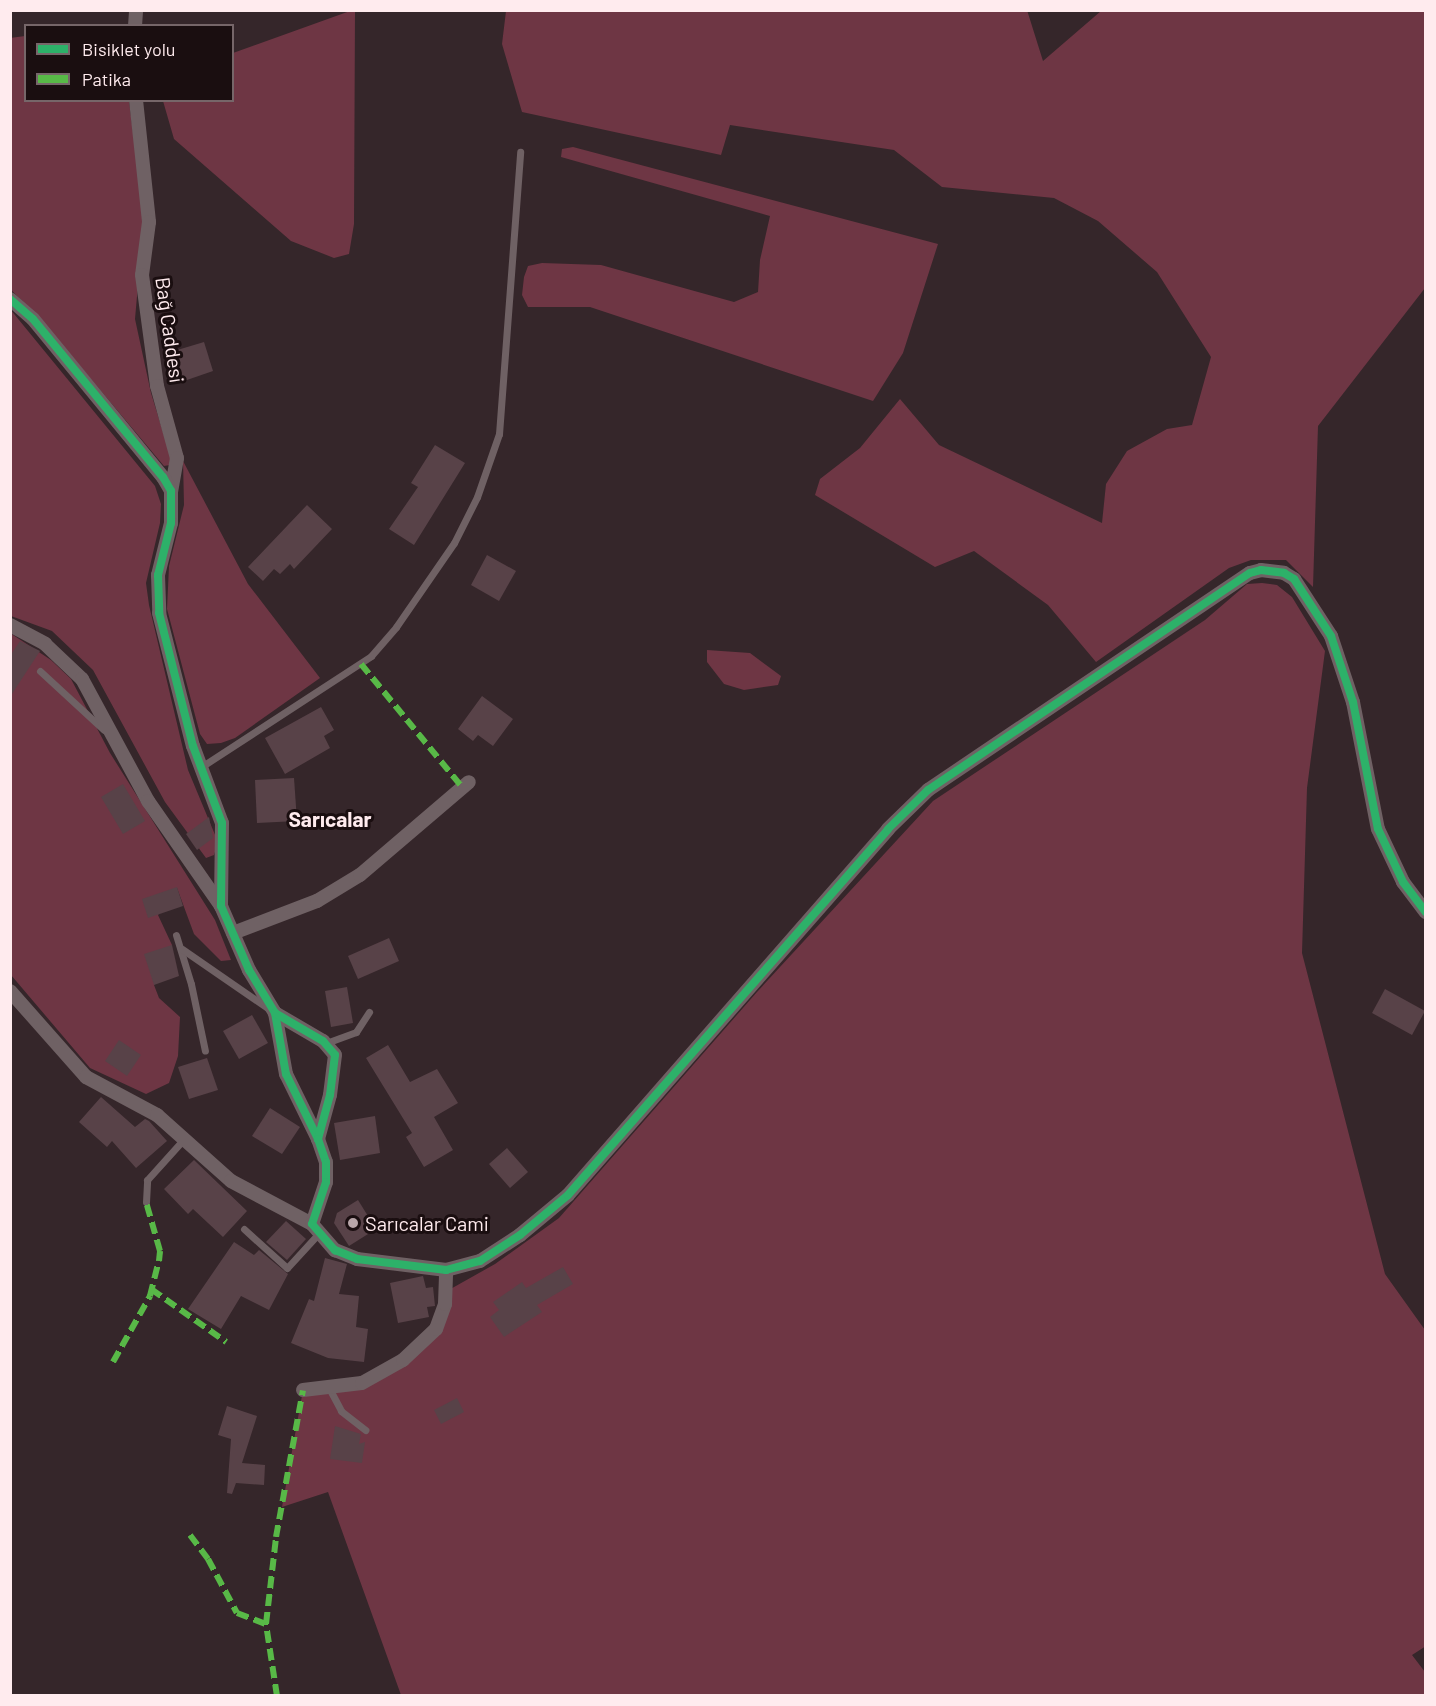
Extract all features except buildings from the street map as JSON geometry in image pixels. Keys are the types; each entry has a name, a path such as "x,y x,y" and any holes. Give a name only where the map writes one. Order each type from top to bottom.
{"street":[{"name":"Bağ Caddesi","path":"136,102 149,222 142,275 157,386 177,458 171,491 171,523 158,575 159,613 201,767 224,835 221,906"},
{"path":"10,299 33,319 163,477 171,491"},
{"path":"10,991 86,1077 142,1105 231,1181 315,1228 345,1255 446,1270 468,1266 494,1254 568,1195 888,829 928,790 1250,573 1272,570 1294,579 1331,636 1353,702 1378,829 1403,882 1425,912"},
{"path":"10,625 45,644 82,679 148,801 221,906 275,1013 286,1074 318,1139 327,1173 315,1228"},
{"path":"233,933 318,901 360,875 469,782"},
{"path":"275,1013 326,1044 335,1055 335,1070 318,1139"},
{"path":"303,1390 362,1383 382,1374 430,1336 444,1310 446,1270"}],"lane":[{"path":"201,767 371,656 396,627 454,543 477,497 500,434 520,152"},
{"path":"40,671 116,742"},
{"path":"176,935 182,949 205,1051"},
{"path":"182,949 275,1013"},
{"path":"326,1044 356,1032 369,1012"},
{"path":"146,1202 147,1180 183,1140"},
{"path":"244,1229 264,1251 288,1268 315,1228"},
{"path":"329,1388 341,1411 365,1430"}],"shaded area":[{"path":"1027,10 1043,61 1101,11 1425,11 1425,288 1318,426 1313,587 1286,560 1251,560 1229,568 1096,662 1048,605 974,551 935,567 815,495 820,479 860,448 900,399 939,445 1102,523 1106,484 1127,451 1167,429 1192,425 1211,357 1157,272 1098,221 1054,198 942,187 894,150 730,125 721,155 522,112 502,44 506,11"},
{"path":"355,11 354,224 349,254 334,258 291,241 174,139 163,102 234,102 234,53"},
{"path":"24,36 24,102 129,102 144,217 135,319 151,393 171,458 170,465 164,466 38,316 11,290 10,38"},
{"path":"573,147 938,244 903,353 873,401 590,307 528,307 522,295 524,277 528,266 542,263 601,265 734,302 758,292 760,260 770,216 561,157 562,149"},
{"path":"10,309 155,486 161,504 160,523 146,583 149,605 188,770 218,842 214,855 206,858 165,802 93,670 52,631 11,616"},
{"path":"183,461 248,584 320,678 235,738 221,743 207,744 200,734 167,609 169,566 184,505"},
{"path":"1247,584 1277,585 1292,597 1325,651 1307,788 1302,953 1385,1274 1425,1330 1426,1646 1412,1655 1425,1672 1425,1695 401,1695 328,1492 282,1507 303,1390 344,1387 430,1337 447,1291 495,1264 559,1218 757,992 933,801 1205,620"},
{"path":"10,633 51,660 71,679 110,753 215,920 231,960 221,961 194,934 177,888 158,915 172,945 154,985 159,998 180,1017 178,1056 169,1083 146,1094 90,1068 11,975"},
{"path":"707,650 750,653 781,676 778,685 744,690 724,684 707,662"}],"marked path":[{"path":"361,664 462,787"},
{"path":"113,1362 150,1296 159,1261 160,1251 146,1202"},
{"path":"151,1289 226,1342"},
{"path":"277,1696 266,1624 276,1537 303,1390"},
{"path":"190,1535 208,1559 237,1613 266,1624"}],"cycle path":[{"path":"10,299 33,319 163,477 171,491 171,523 158,575 159,613 193,746 222,823 221,906 249,970 275,1013 286,1074 318,1139"},
{"path":"275,1013 323,1041 335,1055 330,1095 318,1139 326,1162 326,1182 312,1224 335,1250 357,1259 446,1270 480,1261 520,1235 568,1195 888,829 928,790 1250,573 1261,570 1284,573 1294,579 1331,636 1353,702 1378,829 1403,882 1426,912"}],"place":[{"name":"Sarıcalar Cami","path":"353,1223"}],"district":[{"name":"Sarıcalar","path":"330,819"}]}
